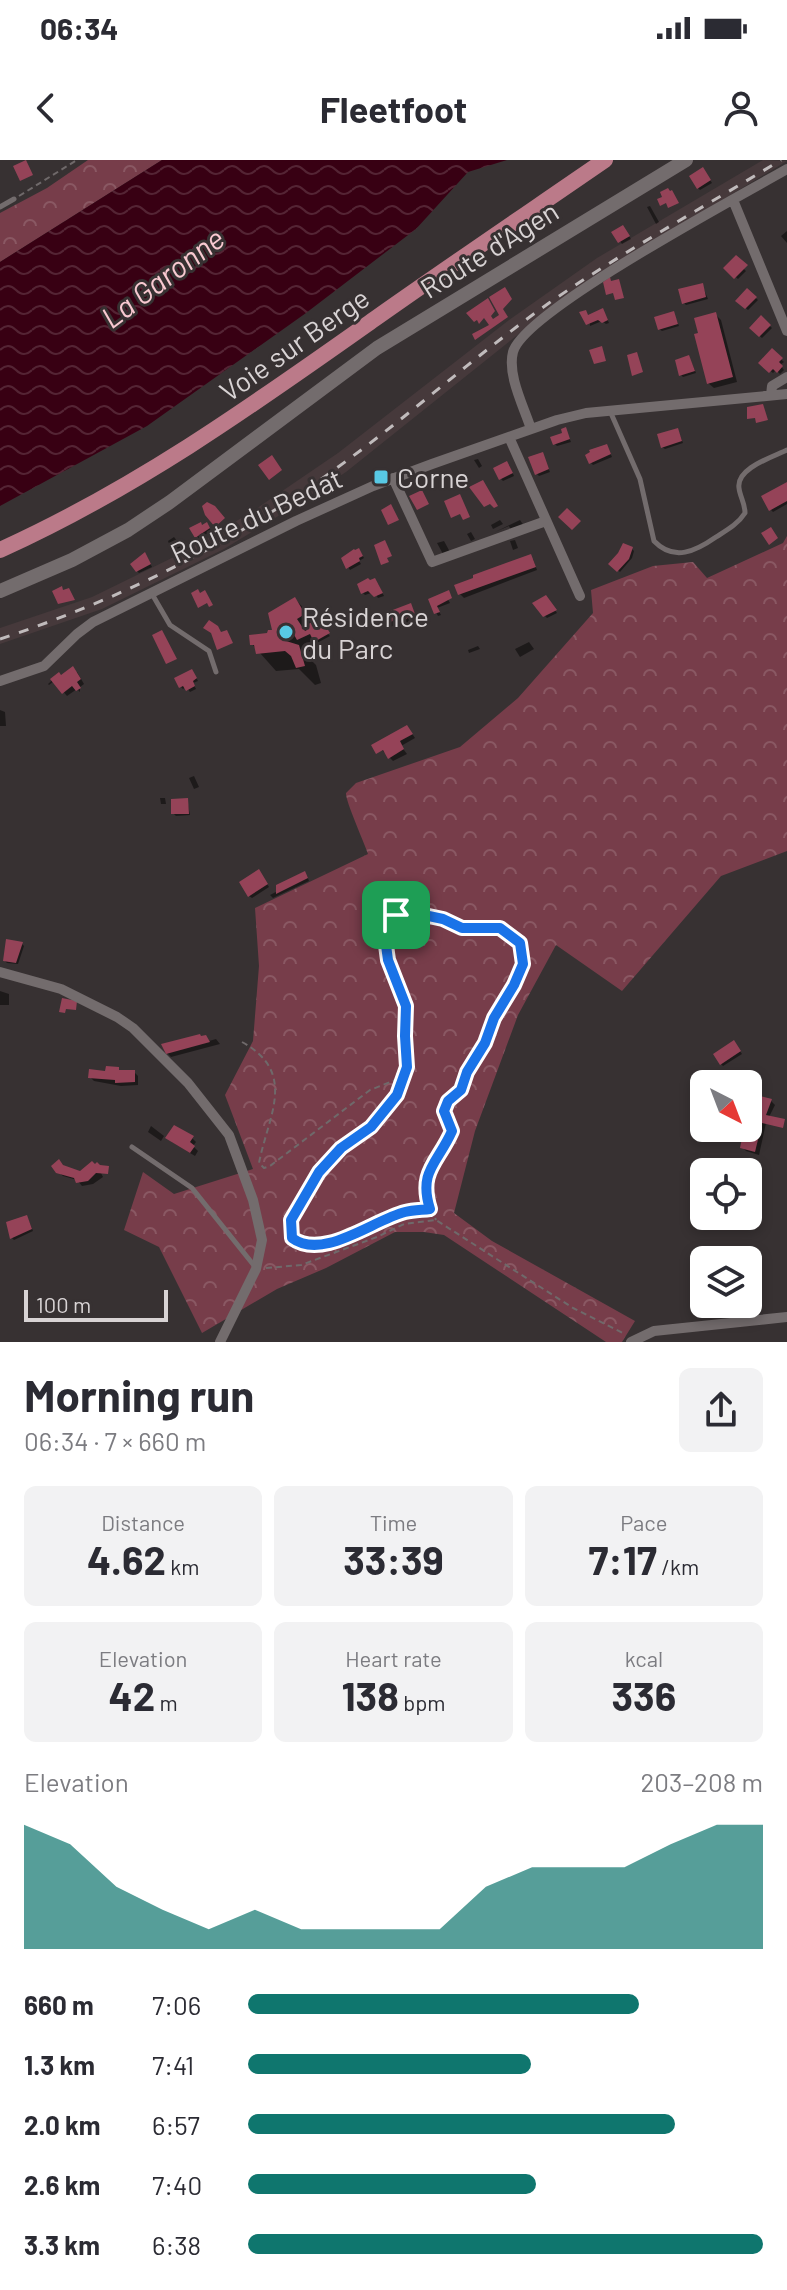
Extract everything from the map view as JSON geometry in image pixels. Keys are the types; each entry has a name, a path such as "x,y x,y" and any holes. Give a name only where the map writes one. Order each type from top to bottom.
{"main road":[{"name":"Voie sur Berge","path":"0,550 130,484 224,425 605,160"},
{"name":"Route d'Agen","path":"0,591 72,560 128,530 377,348 686,160"}],"street":[{"path":"531,429 513,374 512,359 526,331 552,308 595,281 787,169"},
{"path":"733,200 787,331"},
{"path":"771,395 772,386 787,377"},
{"name":"Route du Bedat","path":"0,681 44,666 77,634 152,593 393,478 586,413 787,394"},
{"path":"509,437 580,596"},
{"path":"393,478 432,562 546,521"},
{"path":"0,972 61,989 100,1007 133,1028 188,1083 229,1135 243,1168 262,1240 257,1267 220,1342"},
{"path":"633,1340 654,1331 787,1317"}],"lane":[{"path":"0,207 14,199"},
{"path":"609,410 640,479 654,541 661,548 678,554 697,550 735,525 745,513 738,487 741,477 750,468 787,450"},
{"path":"152,593 170,625 209,651 216,672"},
{"path":"132,1147 192,1188 257,1267"}],"path":[{"path":"14,199 77,160"},
{"path":"430,1209 403,1212 318,1246 300,1244 292,1238 291,1220 319,1172 341,1148 371,1127 397,1095 404,1076 407,1067 406,1006 388,960 385,938 387,926 396,915 405,911 443,919 462,928 500,928 520,943 523,964 494,1018 485,1043 467,1072 461,1090 448,1101 444,1111 452,1131 443,1153 429,1168 426,1197 430,1209 436,1220 573,1308 633,1340"},
{"path":"242,1042 268,1060 273,1074 275,1097 259,1163 264,1168 370,1090 404,1076"},
{"path":"257,1267 293,1267 404,1224 436,1220"}],"shaded area":[{"path":"763,160 787,161 560,301 346,472 280,515 224,549 102,609 0,644 0,628 92,597 180,554 250,513 338,453 509,320 597,258"}],"green space":[{"path":"88,160 162,160 0,262 0,213 47,188"},
{"path":"787,536 787,851 721,876 622,991 556,945 518,1015 475,1131 454,1213 492,1241 635,1321 622,1342 606,1342 444,1235 424,1232 395,1232 326,1268 277,1289 202,1333 159,1247 124,1230 143,1172 174,1194 253,1169 225,1095 253,1041 259,966 255,908 368,854 346,793 356,783 460,747 518,698 593,613 591,590 653,566 693,562 707,578 783,543"}],"water":[{"name":"La Garonne","path":"162,160 507,160 468,172 416,229 306,313 147,426 0,506 0,262"}],"building":[{"path":"26,160 33,175 20,181 13,166"},
{"path":"703,167 711,180 697,189 689,176"},
{"path":"668,188 679,203 668,208 666,203 660,206 657,199 662,197 660,192"},
{"path":"623,225 630,236 618,243 611,232"},
{"path":"736,255 748,265 734,279 723,268"},
{"path":"610,277 611,281 619,279 624,298 615,300 613,293 606,295 603,282"},
{"path":"703,283 706,297 682,304 678,289"},
{"path":"505,287 512,299 503,309 508,317 475,340 472,334 489,325 484,318 479,324 477,320 474,322 466,313 488,298 495,311 491,316 493,319 499,315 489,297"},
{"path":"747,288 757,297 745,309 735,301"},
{"path":"603,308 608,320 602,323 598,320 586,325 579,312 586,310 588,315"},
{"path":"674,311 678,324 658,330 654,317"},
{"path":"716,312 733,377 707,384 694,334 698,333 694,318"},
{"path":"761,315 771,325 759,337 749,328"},
{"path":"602,346 606,361 594,364 589,350"},
{"path":"772,348 783,358 779,362 783,366 777,373 773,369 769,373 758,363"},
{"path":"637,352 643,372 632,376 627,355"},
{"path":"689,355 695,371 679,376 675,360"},
{"path":"763,404 768,420 756,423 755,418 747,419 747,407"},
{"path":"566,427 570,439 553,445 550,437 562,433 561,429"},
{"path":"678,428 682,441 661,448 657,434"},
{"path":"607,444 611,454 589,464 585,455 589,450"},
{"path":"543,452 549,469 535,475 528,457"},
{"path":"272,455 282,470 269,480 258,465"},
{"path":"507,461 513,473 499,480 493,468"},
{"path":"483,480 498,506 494,508 490,504 484,507 469,487"},
{"path":"787,482 787,501 769,511 761,496"},
{"path":"422,490 429,504 417,510 409,496"},
{"path":"460,494 470,517 463,520 460,514 451,518 444,501"},
{"path":"207,502 225,518 215,527 202,506"},
{"path":"391,504 399,520 388,525 381,510"},
{"path":"567,508 581,521 572,530 558,517"},
{"path":"201,522 202,525 207,522 210,528 195,538 189,528"},
{"path":"771,527 778,538 769,545 761,533"},
{"path":"385,540 392,556 387,558 389,562 381,565 374,545"},
{"path":"623,543 633,547 629,559 617,572 608,564"},
{"path":"359,548 363,556 359,558 360,561 346,569 341,558"},
{"path":"145,552 151,564 136,572 130,564"},
{"path":"531,554 536,567 458,595 454,585"},
{"path":"375,578 383,593 374,597 368,591 361,594 357,584"},
{"path":"62,586 63,590 69,588 75,600 58,604 52,591"},
{"path":"198,589 200,593 205,590 213,605 209,607 207,603 198,608 191,593"},
{"path":"449,590 452,598 437,606 440,612 434,614 428,599"},
{"path":"546,595 557,610 543,617 532,603"},
{"name":"Résidence du Parc","path":"295,597 305,614 297,619 305,631 305,626 315,620 325,625 330,633 314,642 310,634 297,640 293,633 284,638 299,645 305,666 296,668 285,651 256,654 254,645 250,645 249,635 272,630 268,613"},
{"path":"411,603 415,614 395,625 393,621 380,626 377,616"},
{"path":"209,620 221,632 227,630 233,643 217,650 211,633 203,628"},
{"path":"162,630 177,659 166,664 152,635"},
{"path":"73,666 81,679 77,682 81,688 76,691 72,686 62,694 50,679"},
{"path":"192,669 197,678 193,681 195,686 186,691 183,686 179,688 174,678"},
{"path":"407,725 413,734 400,741 404,749 388,759 383,750 376,754 371,745"},
{"path":"188,798 189,814 171,814 171,799"},
{"path":"259,869 268,884 248,897 239,882"},
{"path":"305,871 308,878 276,894 276,885"},
{"path":"6,939 23,942 16,963 3,961"},
{"path":"62,998 77,1001 76,1010 59,1012"},
{"path":"206,1035 210,1042 166,1054 161,1044"},
{"path":"734,1040 741,1051 720,1065 713,1054"},
{"path":"106,1066 135,1070 135,1082 115,1083 115,1080 88,1078 89,1069 105,1071"},
{"path":"762,1096 772,1099 766,1115 785,1119 783,1128 762,1123"},
{"path":"174,1125 194,1136 190,1142 195,1146 190,1153 165,1138"},
{"path":"741,1142 757,1142 755,1152 740,1148"},
{"path":"59,1159 63,1165 80,1171 92,1161 97,1162 109,1166 108,1174 96,1173 88,1181 76,1183 74,1178 56,1173 51,1166"},
{"path":"27,1215 32,1229 10,1239 6,1222"}],"railway":[{"path":"0,639 137,585 267,515 349,459 549,303 635,247 781,160"}],"place":[{"name":"Corne","path":"381,477"},
{"name":"Résidence du Parc","path":"286,632"}],"route":[{"path":"405,911 443,919 462,928 500,928 520,943 523,964 494,1018 485,1043 467,1072 461,1090 448,1101 444,1111 452,1131 443,1153 429,1168 426,1197 430,1209 403,1212 318,1246 300,1244 292,1238 291,1220 319,1172 341,1148 371,1127 397,1095 407,1067 406,1006 388,960 385,938 387,926 396,915 405,911"}]}
